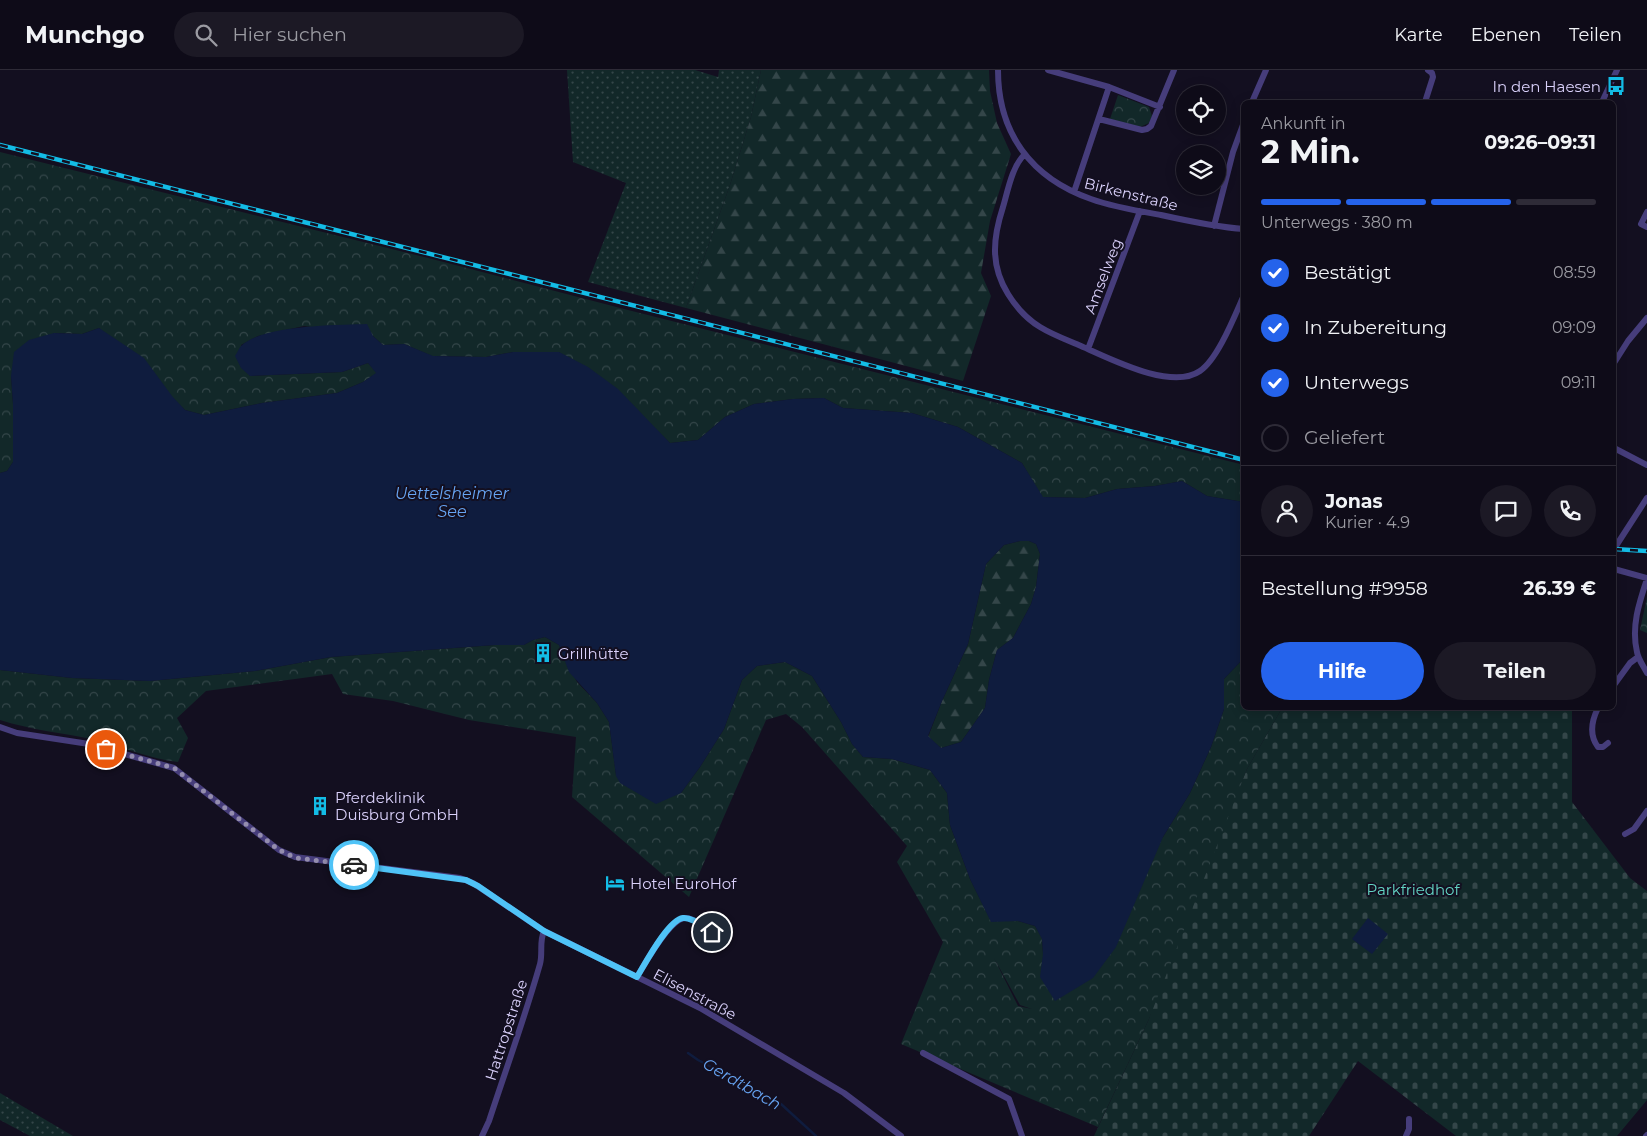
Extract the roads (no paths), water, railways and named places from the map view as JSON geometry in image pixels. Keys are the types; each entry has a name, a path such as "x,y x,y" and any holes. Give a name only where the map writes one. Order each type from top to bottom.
{"street":[{"name":"Birkenstraße","path":"998,70 999,94 1006,121 1016,142 1024,155 1050,178 1074,192 1093,200 1214,226 1241,229"},
{"path":"1048,70 1109,87 1160,107"},
{"path":"1099,119 1138,129 1147,129 1151,126 1160,107 1174,70"},
{"path":"1254,100 1266,70"},
{"path":"1603,100 1617,70"},
{"path":"1426,100 1433,77 1430,72"},
{"path":"1074,192 1109,87"},
{"path":"1214,226 1233,152 1241,130"},
{"path":"1024,155 1018,161 996,228 994,251 999,277 1007,294 1025,316 1040,327 1058,337 1149,373 1168,376 1190,375 1200,371 1216,352 1241,301"},
{"name":"Amselweg","path":"1088,349 1140,211"},
{"path":"1647,212 1641,224 1647,227"},
{"path":"1616,360 1628,341 1647,318"},
{"path":"1616,449 1647,465"},
{"path":"1616,547 1647,498"},
{"path":"1616,570 1647,578 1637,615 1635,631 1638,657 1647,673"},
{"path":"1616,682 1630,663 1638,657"},
{"path":"1597,710 1593,718 1594,742 1598,747 1603,747 1608,743"},
{"name":"Elisenstraße","path":"0,727 17,733 89,744 174,768 279,850 296,858 466,880 478,886 544,931 700,1008 844,1093 901,1136"},
{"path":"1625,834 1634,829 1647,811"},
{"path":"637,977 668,929 678,920 690,919 720,938"},
{"name":"Hattropstraße","path":"482,1136 510,1060 541,961 540,938 544,931"},
{"path":"922,1054 1009,1099 1022,1136"},
{"path":"1406,1136 1409,1129 1409,1119"}],"water":[{"name":"Uettelsheimer See","path":"367,324 373,336 383,345 404,344 433,356 486,357 513,352 559,352 588,367 618,389 670,443 698,440 725,417 754,404 793,399 824,398 843,408 912,413 958,427 1022,463 1043,497 1085,498 1117,489 1155,486 1182,481 1207,496 1241,502 1241,661 1224,679 1224,709 1211,747 1190,793 1163,837 1116,947 1093,978 1055,1001 1040,977 1043,954 1042,939 1035,926 1018,921 991,922 970,879 950,825 947,793 930,770 892,759 863,757 852,744 841,722 812,676 785,662 757,666 742,680 724,729 700,767 681,793 656,804 620,783 616,776 609,722 597,703 569,672 559,645 545,637 524,645 495,645 331,657 255,671 150,681 72,678 0,670 0,473 7,471 13,462 11,376 14,352 29,340 54,333 82,334 99,328 144,358 172,396 185,410 204,415 262,403 337,393 363,382 376,373 368,363 342,372 250,376 241,368 235,356 241,346 251,339 265,334 282,330","holes":["1020,541 1029,541 1036,544 1040,554 1036,587 1031,604 1013,638 997,650 989,680 985,708 961,742 941,748 928,736 968,644 986,564 1004,545"]},
{"path":"1368,918 1388,934 1372,954 1352,939"}],"waterway":[{"name":"Gerdtbach","path":"688,1053 781,1104 816,1136"}],"railway":[{"path":"0,145 1241,459"},
{"path":"1616,549 1647,551"}],"place":[{"name":"In den Haesen","path":"1616,86"},
{"name":"Grillhütte","path":"543,653"},
{"name":"Pferdeklinik Duisburg GmbH","path":"320,806"},
{"name":"Hotel EuroHof","path":"615,883"}],"park label":[{"name":"Parkfriedhof","path":"1413,889"}]}
